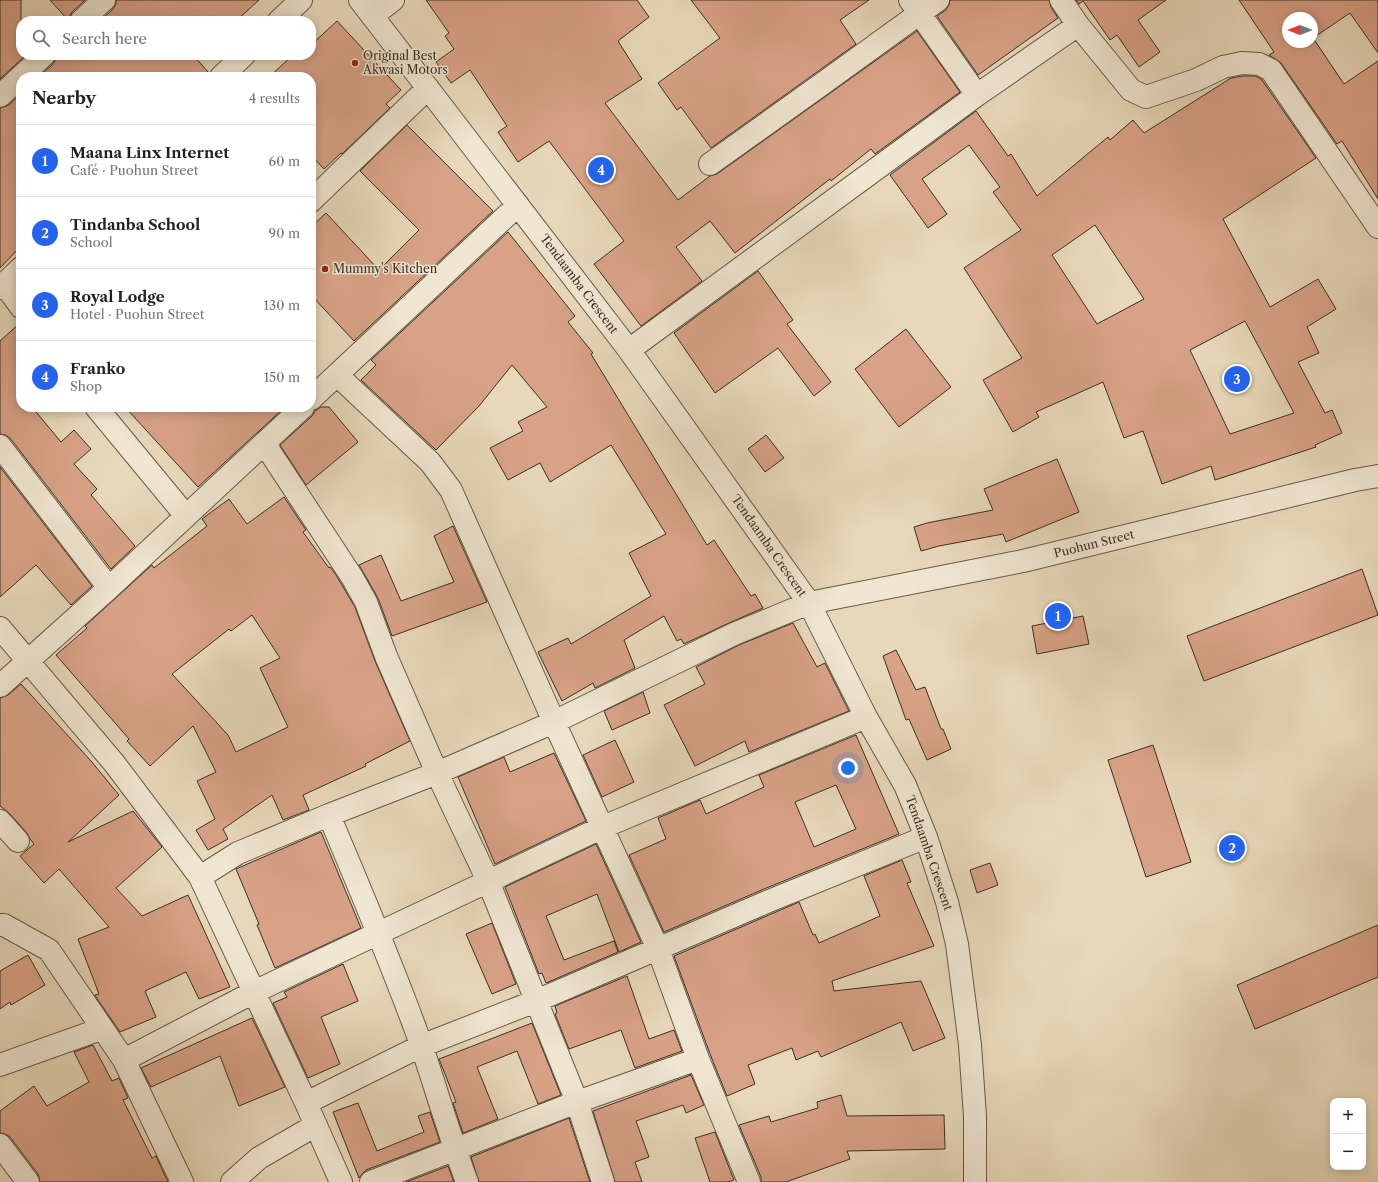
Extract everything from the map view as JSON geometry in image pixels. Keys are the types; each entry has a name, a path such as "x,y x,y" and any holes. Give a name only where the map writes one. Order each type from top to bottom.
{"street":[{"path":"87,16 104,0"},
{"path":"284,16 301,0"},
{"path":"366,8 393,0"},
{"path":"710,164 822,84 915,6 938,0"},
{"path":"1061,0 1078,25 1131,90 1146,97 1196,80 1223,67 1242,63 1259,64 1271,70 1378,227"},
{"path":"915,6 977,95"},
{"name":"Tendaamba Crescent","path":"366,8 630,350 809,603 866,717 905,785 926,837 947,902 958,944 970,1044 975,1116 974,1182"},
{"path":"630,350 977,95 1078,25"},
{"path":"26,72 39,60"},
{"path":"226,72 239,60"},
{"path":"0,96 16,81"},
{"path":"316,196 428,88"},
{"path":"316,394 518,205"},
{"path":"16,273 2,286 16,301"},
{"path":"337,375 430,462 451,490 554,722 658,949 698,1059 749,1182"},
{"path":"100,412 186,516"},
{"path":"0,686 109,588 297,412"},
{"path":"264,443 352,577 366,602 386,656 437,773 488,881 577,1102 603,1182"},
{"path":"0,446 109,588"},
{"name":"Puohun Street","path":"200,877 238,853 329,815 437,773 554,722 734,634 809,603 1023,561 1355,480 1378,476"},
{"path":"0,628 114,763 200,877 306,1103 341,1182"},
{"path":"124,1060 254,992 603,827 866,717"},
{"path":"329,815 378,933 422,1046 454,1149 467,1182"},
{"path":"0,821 18,841"},
{"path":"306,1103 422,1046 536,1001 776,898 926,837"},
{"path":"0,925 4,925 48,950 101,1029 124,1060 182,1182"},
{"path":"0,1065 101,1029"},
{"path":"371,1182 577,1102 698,1059"},
{"path":"232,1182 259,1158 316,1125"},
{"path":"0,1145 23,1180"}],"building":[{"path":"0,0 21,0 21,16 16,16 16,60 21,60 0,79"},
{"path":"50,0 85,0 70,16 64,16"},
{"path":"116,0 259,0 241,16 105,16 116,4"},
{"path":"426,0 637,0 649,17 618,41 642,79 605,103 678,200 710,176 717,174 917,31 960,92 875,154 871,149 735,253 710,221 676,247 702,281 641,326 594,264 624,241 549,141 518,162 498,132 507,126 470,70 451,83 436,62 454,49 445,36 449,33"},
{"path":"691,0 869,0 840,20 856,44 711,148 681,107 677,110 658,83 720,38"},
{"path":"950,0 1049,0 1051,7 1058,18 978,75 937,16 946,10"},
{"path":"1076,0 1166,0 1138,20 1160,52 1139,67 1117,35 1110,40 1083,1 1079,4"},
{"path":"1239,0 1378,0 1378,53 1350,13 1318,35 1318,12 1282,12 1282,48 1318,48 1318,45 1344,84 1378,61 1378,199 1342,141 1337,144 1281,63 1269,55 1274,52"},
{"path":"337,21 401,90 386,104 390,108 342,154 341,153 324,169 316,160 316,72 274,72 288,60 316,60 316,40"},
{"path":"55,60 197,60 208,72 44,72"},
{"path":"1256,76 1262,80 1316,158 1223,219 1270,307 1318,279 1336,309 1307,327 1319,353 1298,362 1325,413 1332,410 1342,433 1315,445 1316,447 1215,480 1211,466 1162,484 1143,431 1124,438 1103,382 1036,412 1039,417 1013,432 983,380 1022,358 964,268 1021,230 993,192 1000,187 969,145 922,179 947,214 928,228 890,175 976,111 1008,156 1011,154 1037,196 1108,137 1110,140 1133,120 1144,133 1231,78","holes":["1095,225 1144,299 1097,324 1052,255","1245,321 1294,413 1230,434 1190,350"]},
{"path":"16,99 16,251 0,268 0,108 9,105"},
{"path":"407,125 493,211 354,341 316,300 316,222 326,213 379,270 419,230 360,171"},
{"path":"508,232 575,316 568,322 593,353 591,354 707,545 714,540 751,596 755,594 763,608 684,644 681,639 677,641 664,616 624,640 635,668 595,688 593,683 562,701 538,652 568,638 571,644 651,596 629,553 666,534 611,445 550,482 540,463 508,480 490,448 523,431 518,422 547,407 512,365 479,406 436,450 361,380 376,365 371,360"},
{"path":"758,271 793,320 787,324 831,382 814,396 778,348 715,393 674,333"},
{"path":"16,327 16,412 36,412 61,442 74,430 91,449 74,464 97,489 91,495 135,546 111,569 10,438 0,434 0,341"},
{"path":"906,329 951,387 899,427 855,369"},
{"path":"321,407 329,407 358,442 306,485 280,445 312,416"},
{"path":"130,412 280,412 198,487"},
{"path":"766,435 784,458 765,472 748,449"},
{"path":"1057,459 1079,512 1006,542 1003,534 939,546 921,551 914,527 993,510 984,489"},
{"path":"0,467 92,586 71,605 36,565 0,597"},
{"path":"284,497 306,530 303,532 329,568 330,567 336,575 355,607 375,661 410,741 365,764 366,766 303,795 309,810 283,820 272,795 223,829 228,839 208,850 196,830 215,819 197,781 216,772 193,726 150,766 127,741 129,739 56,655 87,628 85,626 152,565 154,568 207,526 202,519 229,499 247,524","holes":["252,615 280,658 260,668 288,727 236,752 228,735 172,674 229,629 231,631"]},
{"path":"453,526 487,602 392,636 378,598 359,565 381,555 401,601 454,582 434,536"},
{"path":"1362,569 1378,615 1204,681 1187,636"},
{"path":"1083,616 1089,644 1037,654 1032,626"},
{"path":"793,623 817,667 825,663 849,711 749,752 745,741 695,766 664,705 705,684 696,667 739,645"},
{"path":"896,650 916,690 925,687 941,729 943,729 951,749 927,760 909,719 906,720 883,656"},
{"path":"21,684 91,761 119,795 68,842 133,811 162,847 116,888 142,916 188,895 230,987 199,999 186,972 145,991 156,1017 120,1032 95,995 99,994 78,939 109,927 59,869 44,883 20,856 34,844 27,833 9,813 0,806 0,698 8,695"},
{"path":"643,692 650,713 612,730 604,711"},
{"path":"856,735 899,834 664,932 629,855 666,839 658,818 700,800 706,814 764,787 759,775","holes":["836,785 856,829 814,847 795,802"]},
{"path":"615,740 634,782 602,797 583,755"},
{"path":"1153,745 1191,862 1146,877 1108,760"},
{"path":"554,753 586,821 495,864 458,777 504,757 510,772"},
{"path":"321,832 361,928 275,968 257,925 259,924 236,869"},
{"path":"596,844 641,942 619,952 597,894 546,916 564,960 614,941 618,952 546,983 542,973 539,974 505,887"},
{"path":"902,860 911,882 907,883 934,946 832,981 834,991 921,981 945,1038 913,1051 901,1022 821,1057 818,1051 796,1060 792,1048 748,1065 755,1084 727,1096 674,956 799,902 813,935 815,934 819,943 880,916 864,876"},
{"path":"990,863 998,885 977,893 970,870"},
{"path":"492,923 516,984 492,994 466,934"},
{"path":"1378,925 1378,977 1255,1029 1237,985"},
{"path":"28,955 45,985 11,1005 10,1002 0,1009 0,971"},
{"path":"343,964 358,1001 321,1017 340,1064 308,1078 273,1003 287,997 284,992"},
{"path":"627,976 649,1039 674,1030 682,1051 635,1068 621,1030 569,1049 555,1014 557,1013 555,1006"},
{"path":"252,1018 285,1087 239,1106 220,1056 151,1087 141,1068"},
{"path":"532,1023 561,1095 538,1104 517,1051 477,1067 498,1119 463,1133 453,1103 456,1102 439,1059"},
{"path":"93,1045 112,1081 119,1078 128,1098 123,1100 152,1158 156,1156 168,1182 40,1182 38,1174 10,1137 0,1133 0,1111 34,1086 47,1106 89,1082 74,1052"},
{"path":"691,1075 704,1105 686,1113 683,1105 636,1121 649,1157 635,1162 642,1182 615,1182 593,1111"},
{"path":"841,1095 847,1116 944,1115 945,1149 847,1151 850,1159 786,1182 761,1182 761,1177 739,1125 769,1116 771,1122 818,1108 817,1102"},
{"path":"358,1103 377,1151 424,1132 418,1116 430,1112 440,1142 366,1170 359,1178 333,1112"},
{"path":"569,1118 590,1182 479,1182 471,1157"},
{"path":"715,1132 734,1180 728,1182 710,1182 695,1138"},
{"path":"448,1166 454,1182 406,1182"}],"place":[{"name":"Original Best Akwasi Motors","path":"355,63"},
{"name":"Franko","path":"601,170"},
{"name":"Mummy's Kitchen","path":"325,269"},
{"name":"Royal Lodge","path":"1237,379"},
{"name":"Maana Linx Internet","path":"1058,616"},
{"name":"Tindanba School","path":"1232,848"}]}
